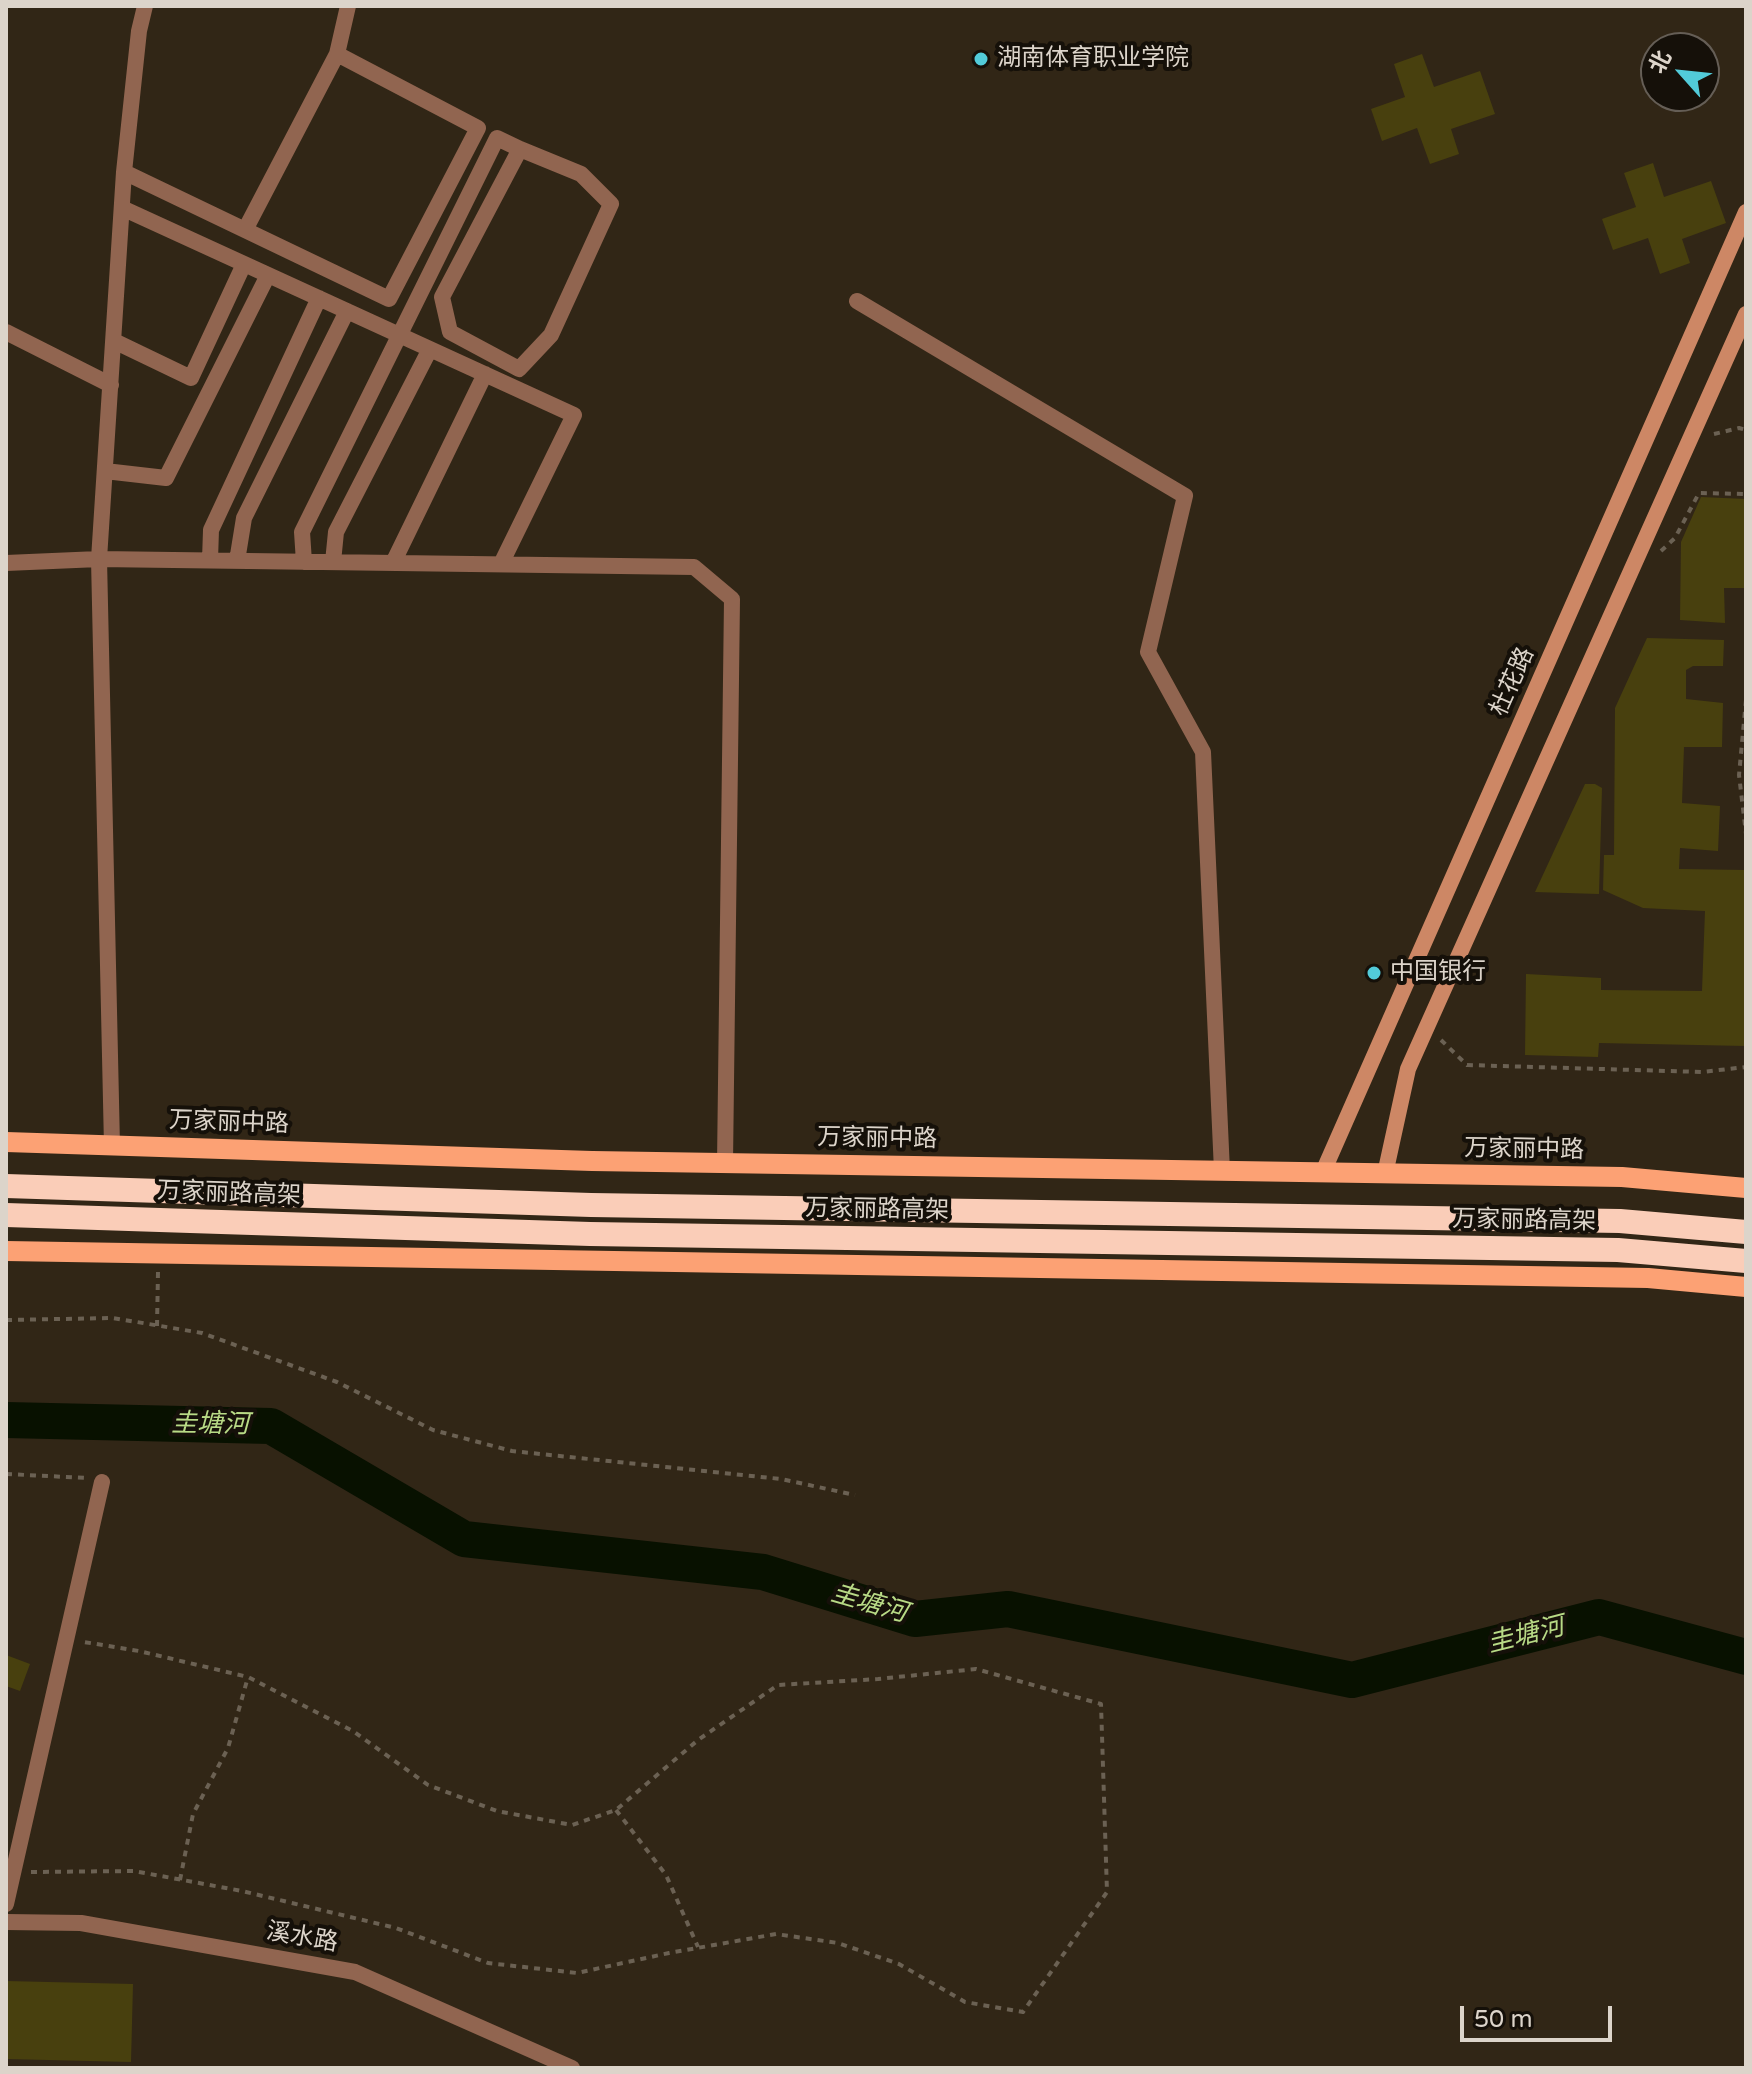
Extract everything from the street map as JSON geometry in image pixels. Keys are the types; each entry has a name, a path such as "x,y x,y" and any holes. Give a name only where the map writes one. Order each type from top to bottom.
{"highway":[{"name":"万家丽路高架","path":"6,1186 591,1205 1620,1221 1746,1232"},
{"name":"万家丽路高架","path":"6,1215 590,1234 1618,1250 1746,1261"}],"main road":[{"name":"万家丽中路","path":"6,1142 725,1163 1622,1177 1746,1188"},
{"path":"6,1251 1648,1278 1746,1287"}],"street":[{"path":"112,1146 99,559 124,172 139,31 145,6"},
{"path":"245,230 337,54 348,6"},
{"path":"337,54 497,138 581,174 611,204 551,335 519,369 450,332 442,297 520,149"},
{"path":"124,172 389,299 478,128"},
{"path":"304,562 302,532 497,138"},
{"path":"122,208 574,415 501,564"},
{"name":"杜花路","path":"1323,1172 1746,212"},
{"path":"191,378 244,264"},
{"path":"105,471 166,478 268,275"},
{"path":"210,560 211,530 319,298"},
{"path":"857,301 1185,496 1148,652 1203,752 1222,1171"},
{"path":"237,561 244,518 347,311"},
{"path":"1385,1174 1408,1069 1746,314"},
{"path":"6,332 111,385"},
{"path":"114,341 211,387"},
{"path":"333,562 336,532 430,349"},
{"path":"393,563 485,374"},
{"path":"6,563 99,559 694,567 732,599 725,1163"},
{"path":"6,1904 102,1482"},
{"name":"溪水路","path":"6,1922 81,1923 355,1972 572,2068"}],"path":[{"path":"1746,700 1739,775 1746,834"},
{"path":"1439,1039 1467,1065 1702,1072 1746,1067"},
{"path":"157,1326 158,1253"},
{"path":"6,1320 113,1318 202,1333 337,1382 433,1430 512,1451 781,1479 855,1495"},
{"path":"6,1474 95,1478 102,1482"},
{"path":"13,1872 134,1871 242,1891 396,1928 488,1963 577,1973 776,1934 838,1943 899,1964 965,2002 1023,2012 1107,1892 1101,1704 976,1669 778,1685 698,1740 616,1810 572,1825 497,1811 428,1785 353,1731 248,1677 139,1651 66,1639"},
{"path":"180,1880 193,1814 228,1748 248,1677"},
{"path":"616,1810 666,1875 698,1947"}],"building":[{"path":"1422,54 1434,87 1480,71 1495,114 1451,129 1459,154 1430,164 1417,128 1382,141 1371,109 1405,97 1394,64"},
{"path":"1653,163 1664,197 1711,181 1726,223 1682,239 1690,263 1660,274 1648,238 1613,250 1602,219 1636,207 1624,173"},
{"path":"1701,497 1746,499 1746,588 1724,588 1725,623 1680,620 1681,542"},
{"path":"1647,638 1724,640 1723,666 1693,666 1686,670 1686,699 1723,703 1722,747 1684,747 1682,803 1720,806 1718,851 1680,848 1679,869 1746,870 1746,1046 1599,1043 1598,1057 1525,1055 1526,974 1601,978 1601,990 1702,991 1705,911 1643,908 1603,890 1604,855 1614,855 1615,708"},
{"path":"1585,784 1602,788 1599,894 1535,892"},
{"path":"6,1655 30,1664 20,1691 6,1686"},
{"path":"6,1981 133,1984 131,2062 6,2059"}],"waterway":[{"name":"圭塘河","path":"6,1420 271,1426 464,1539 763,1572 915,1619 1008,1609 1352,1680 1599,1617 1746,1657"}],"place":[{"name":"湖南体育职业学院","path":"981,59"},
{"name":"中国银行","path":"1374,973"}]}
